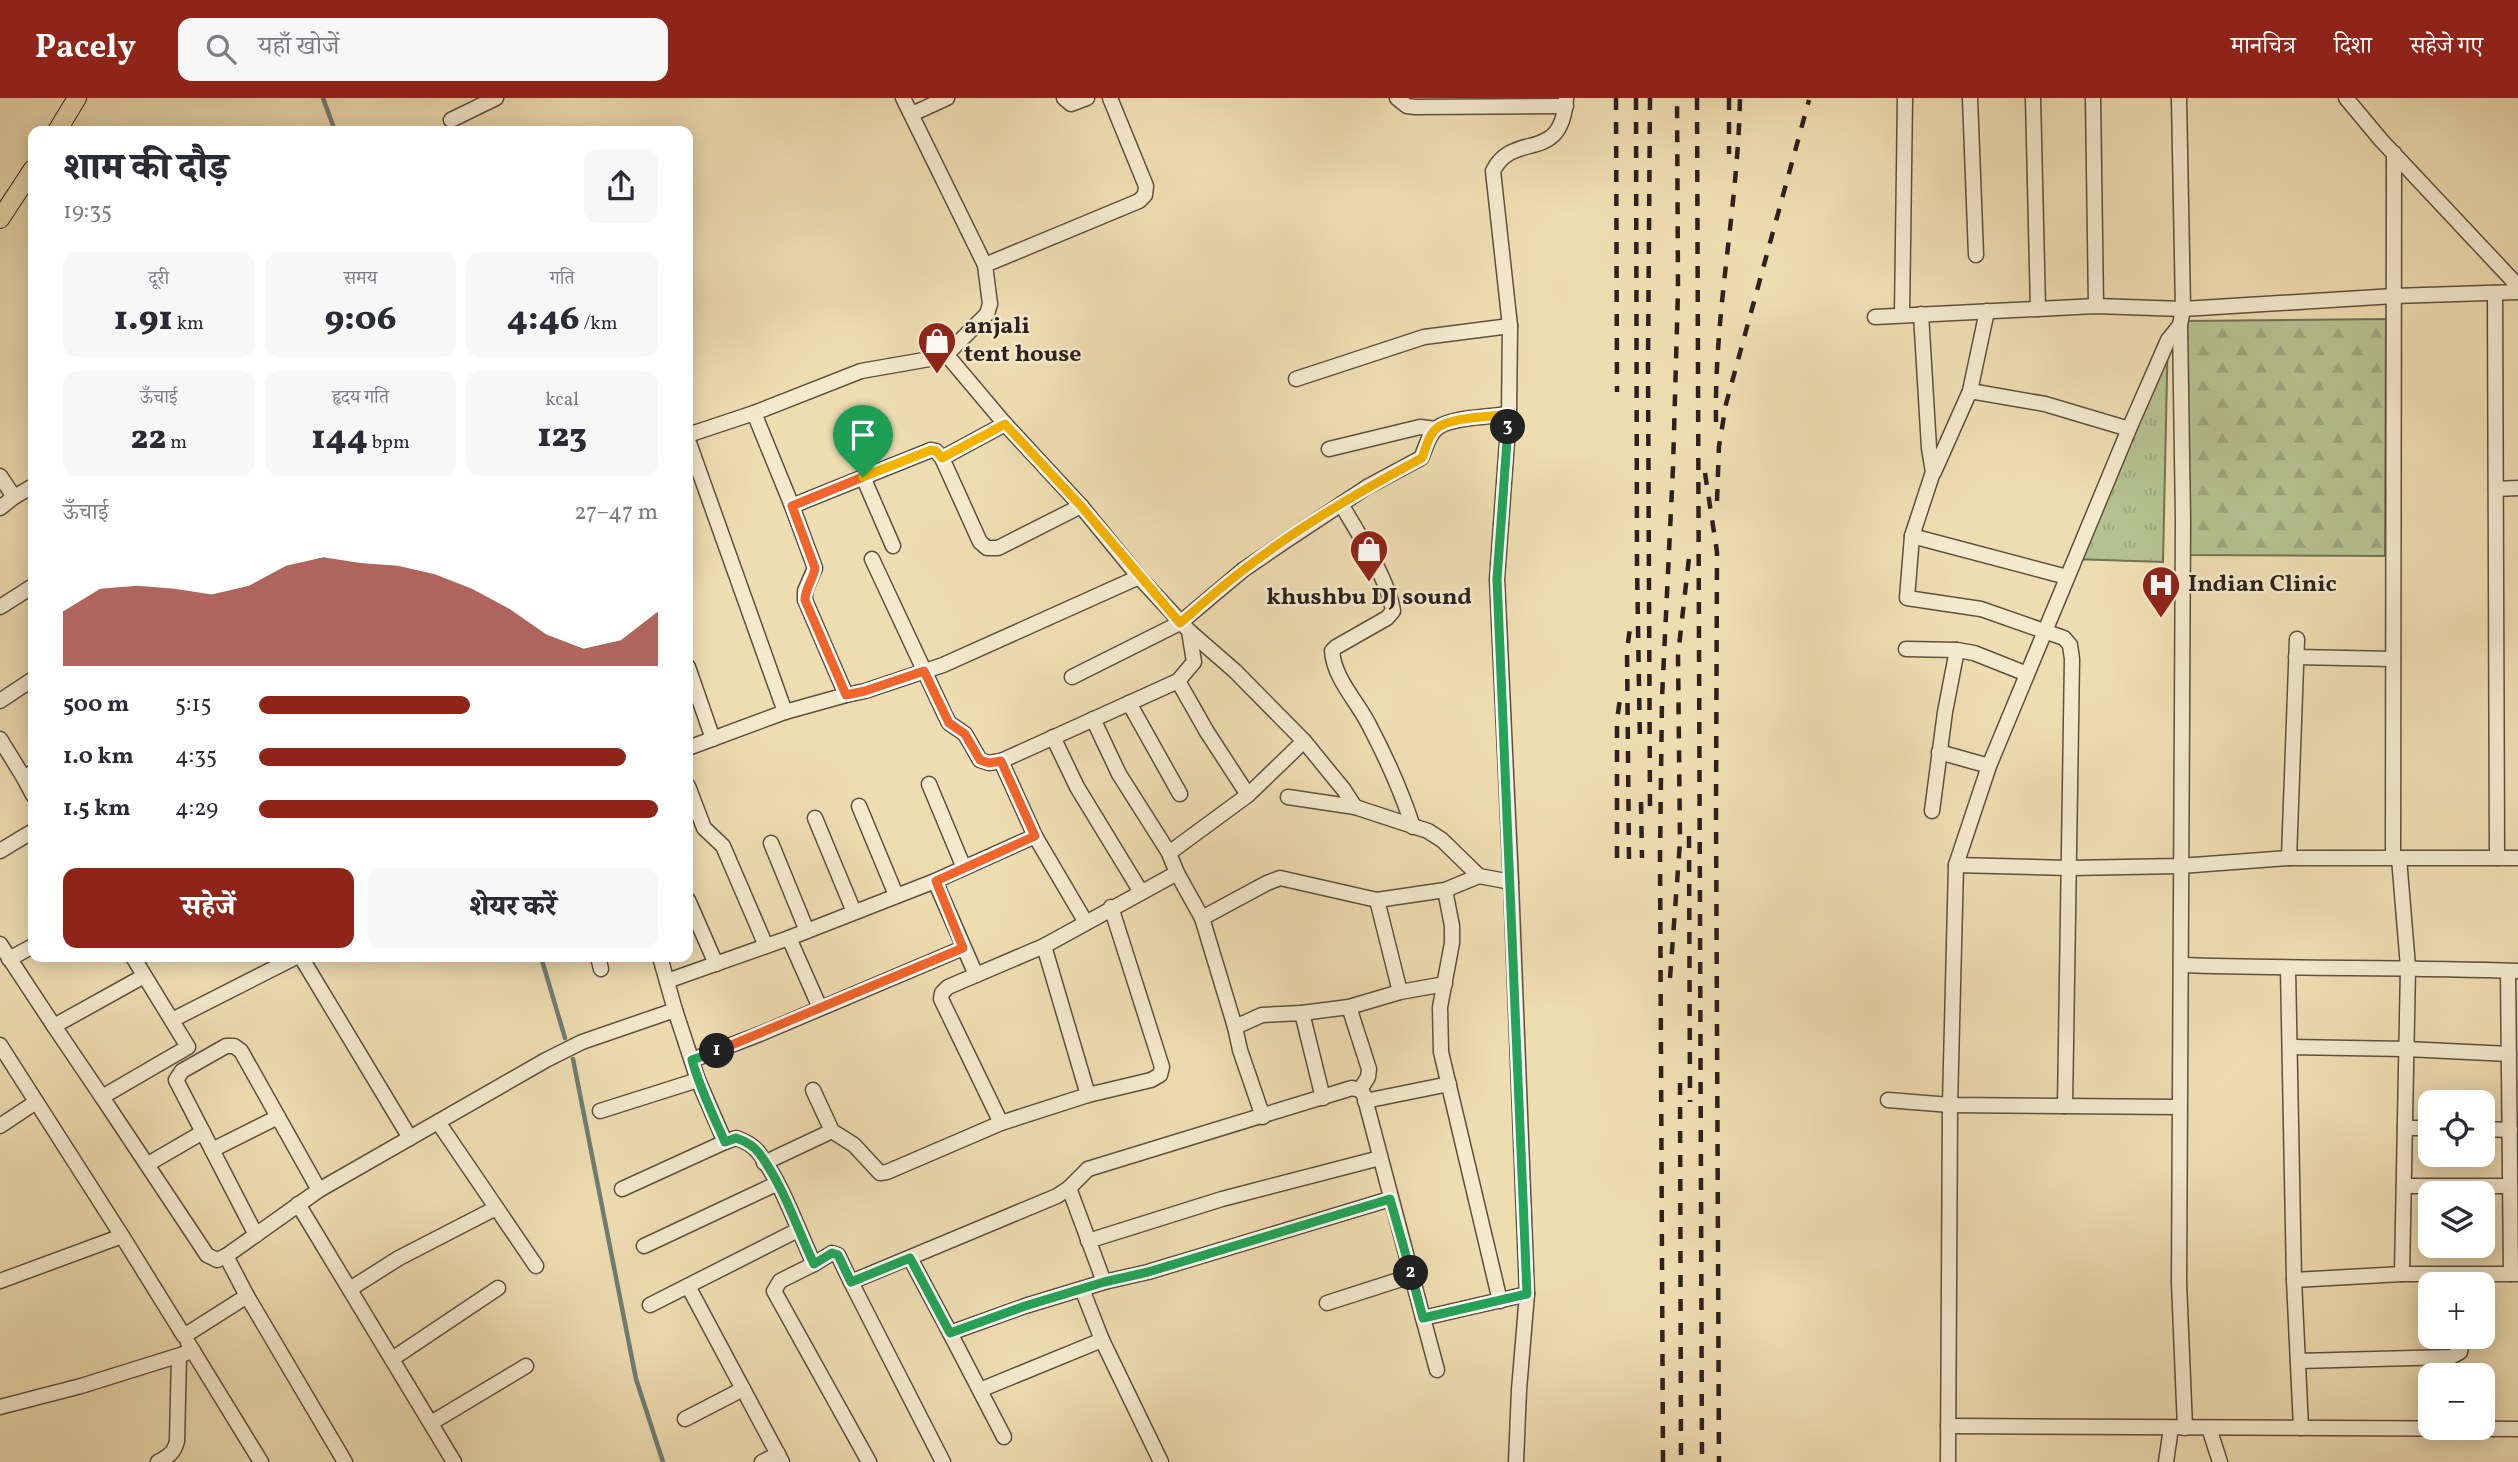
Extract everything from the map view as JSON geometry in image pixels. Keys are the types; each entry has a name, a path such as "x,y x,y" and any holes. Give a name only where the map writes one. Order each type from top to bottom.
{"main road":[{"path":"60,126 77,98"},
{"path":"0,219 28,177"}],"street":[{"path":"451,120 496,98"},
{"path":"693,435 861,371 941,357 986,314 990,304 985,265 903,98"},
{"path":"912,114 947,98"},
{"path":"1064,98 1071,104 1087,98"},
{"path":"985,265 1139,201 1146,195 1146,186 1110,98"},
{"path":"1398,98 1407,106 1415,107 1566,102 1565,117 1560,130 1550,138 1502,157 1493,171 1510,326 1509,414 1497,579 1527,1294 1516,1462"},
{"path":"1902,315 1905,98"},
{"path":"1970,98 1976,255"},
{"path":"2033,98 2038,309"},
{"path":"2092,98 2096,306"},
{"path":"2166,1462 2178,1428 2183,533 2179,98"},
{"path":"2346,98 2518,286"},
{"path":"2394,153 2393,659 2396,858 2408,967 2402,1274"},
{"path":"1875,317 2096,306 2183,309 2393,296 2518,292"},
{"path":"2495,293 2497,858"},
{"path":"1987,311 1970,391 1933,472 1912,536 1907,598 1981,609 2064,638 2070,645 2072,659 2065,1106"},
{"path":"1921,314 1929,448 1933,472"},
{"path":"1948,1462 1950,1105 1956,865 1989,766 2067,577 2168,341 2180,325"},
{"path":"1296,379 1424,337 1510,326"},
{"path":"946,354 1184,627 1235,671 1304,741 1355,807"},
{"path":"1970,391 2045,404 2129,429"},
{"path":"754,413 815,568 814,576 805,591 805,600 846,695"},
{"path":"1329,449 1420,427 1436,429 1456,421 1509,414"},
{"path":"942,458 1005,424"},
{"path":"1072,677 1184,627 1243,570 1341,503 1422,458 1428,439 1436,429"},
{"path":"792,506 931,450 936,451 942,458 980,542 987,548 998,548 1081,506"},
{"path":"693,451 785,712"},
{"path":"0,476 14,498"},
{"path":"863,477 893,545"},
{"path":"2496,488 2518,488"},
{"path":"0,508 28,489"},
{"path":"1341,503 1365,546 1393,611 1387,618 1336,646 1332,651 1334,666 1390,766 1413,827"},
{"path":"1912,536 2067,577"},
{"path":"872,559 949,723 965,734 980,760 989,763 1001,761 1178,681 1194,662 1184,627"},
{"path":"693,746 785,712 876,688 943,665 1139,576"},
{"path":"0,607 28,589"},
{"path":"2289,858 2297,639"},
{"path":"1906,649 1974,653 2027,674"},
{"path":"1932,811 1939,752 1957,650"},
{"path":"2296,657 2393,659"},
{"path":"693,681 713,739"},
{"path":"1178,681 1248,795"},
{"path":"0,701 28,682"},
{"path":"1129,703 1180,794"},
{"path":"1093,719 1124,783 1169,853 1202,918 1240,1051 1263,1117"},
{"path":"1053,737 1077,787 1140,891"},
{"path":"0,739 28,775"},
{"path":"1169,853 1248,795 1304,741"},
{"path":"1939,752 1989,766"},
{"path":"1001,761 1035,836 1085,921"},
{"path":"929,784 964,868"},
{"path":"1288,797 1355,807 1428,831 1443,840 1479,876"},
{"path":"693,799 704,828 723,846 766,946"},
{"path":"859,806 896,895"},
{"path":"815,818 854,912"},
{"path":"0,850 28,834"},
{"path":"667,981 789,938 936,881 1035,836"},
{"path":"771,843 807,931"},
{"path":"1956,865 2069,868 2180,866 2289,858 2518,858"},
{"path":"1001,1122 941,999 942,993 976,975 1044,946 1085,921 1177,873"},
{"path":"1202,918 1280,878 1377,900 1446,890 1479,876 1511,882"},
{"path":"936,881 976,975"},
{"path":"1446,890 1452,943 1439,1024 1441,1052 1500,1301"},
{"path":"1377,900 1400,992"},
{"path":"813,1090 832,1131 854,1145 880,1173 1001,1122 1088,1095 1151,1080 1160,1075 1162,1067 1111,907"},
{"path":"693,911 716,964"},
{"path":"789,938 820,1008"},
{"path":"0,944 206,1255 217,1260 319,1190 546,1060 582,1042 674,1010"},
{"path":"1044,946 1088,1095"},
{"path":"692,1060 963,948"},
{"path":"9,959 28,949"},
{"path":"136,962 197,1062"},
{"path":"172,1020 289,962"},
{"path":"302,962 410,1138"},
{"path":"661,962 674,1010 698,1080 725,1142"},
{"path":"2181,965 2288,969 2408,967 2513,971 2509,1055 2510,1186 2515,1274 2495,1276"},
{"path":"2288,969 2294,1280 2301,1428"},
{"path":"54,1026 144,976"},
{"path":"1235,1027 1262,1015 1349,1007 1400,992 1445,984"},
{"path":"1349,1007 1369,1069 1363,1096 1437,1370"},
{"path":"1302,1013 1323,1098"},
{"path":"0,1045 184,1336 186,1353 177,1441 175,1450 158,1462"},
{"path":"256,1235 176,1080 178,1074 226,1046 234,1046 241,1051 319,1190"},
{"path":"102,1097 188,1047"},
{"path":"2290,1047 2406,1049 2509,1055"},
{"path":"600,1111 698,1080"},
{"path":"851,1282 1046,1201 1069,1188 1088,1169 1352,1088 1363,1096 1449,1084"},
{"path":"1888,1100 1950,1105 2179,1107"},
{"path":"0,1126 36,1102"},
{"path":"212,1150 278,1117"},
{"path":"438,1122 536,1266"},
{"path":"2405,1128 2418,1128"},
{"path":"2495,1129 2510,1130"},
{"path":"764,1163 832,1131"},
{"path":"148,1164 203,1132"},
{"path":"622,1189 736,1138 749,1143 776,1184 814,1264"},
{"path":"1088,1241 1223,1199 1380,1158"},
{"path":"644,1245 776,1184"},
{"path":"2404,1186 2510,1186"},
{"path":"1069,1188 1104,1282"},
{"path":"950,1333 1025,1306 1390,1199"},
{"path":"298,1204 454,1462"},
{"path":"350,1289 399,1258 496,1208"},
{"path":"650,1305 798,1230"},
{"path":"0,1281 122,1236"},
{"path":"869,1462 774,1291 780,1281 832,1253 838,1255 943,1462"},
{"path":"226,1256 345,1462"},
{"path":"910,1258 1004,1437"},
{"path":"2294,1280 2418,1275"},
{"path":"1327,1303 1411,1276"},
{"path":"688,1286 780,1458 762,1462"},
{"path":"392,1359 498,1288"},
{"path":"1082,1289 1102,1340 1161,1462"},
{"path":"1423,1318 1527,1294"},
{"path":"184,1336 247,1296"},
{"path":"980,1390 1102,1340"},
{"path":"2298,1361 2451,1357 2460,1353 2461,1349"},
{"path":"0,1408 82,1386 186,1353"},
{"path":"186,1353 261,1462"},
{"path":"431,1423 526,1366"},
{"path":"685,1419 743,1389"},
{"path":"1948,1426 2518,1429"},
{"path":"2209,1428 2220,1462"}],"green space":[{"path":"2386,319 2385,556 2184,555 2180,321"},
{"path":"2168,329 2163,562 2073,559"}],"waterway":[{"path":"323,98 333,126"},
{"path":"542,962 565,1038"},
{"path":"573,1059 636,1379 663,1462"}],"railway":[{"path":"1616,98 1617,392"},
{"path":"1636,98 1640,746"},
{"path":"1650,98 1650,815"},
{"path":"1663,1462 1660,855 1662,698 1678,290 1677,98"},
{"path":"1697,98 1702,1462"},
{"path":"1729,98 1729,154"},
{"path":"1716,422 1716,381 1740,98"},
{"path":"1717,501 1719,446 1726,404 1809,100"},
{"path":"1705,473 1717,552 1719,1462"},
{"path":"1670,978 1680,842 1678,655 1690,549"},
{"path":"1629,859 1627,650 1630,628"},
{"path":"1617,858 1617,720 1620,699"},
{"path":"1641,802 1642,858"},
{"path":"1689,836 1690,1102"},
{"path":"1680,1083 1681,1462"}],"place":[{"name":"anjali tent house","path":"937,375"},
{"name":"khushbu DJ sound","path":"1369,583"},
{"name":"Indian Clinic","path":"2161,619"}],"route":[{"path":"1509,414 1497,579 1527,1294 1423,1318 1390,1199 1025,1306 950,1333 910,1258 851,1282 838,1255 825,1255 814,1264 759,1153 749,1143 736,1138 725,1142 692,1060 963,948 936,881 1035,836 1001,761 989,763 980,760 965,734 949,723 924,671 886,685 846,695 805,600 805,591 814,576 815,568 792,506 863,477 931,450 936,451 942,458 1005,424 1081,506 1180,623 1243,570 1283,542 1367,487 1422,458 1428,439 1436,429 1456,421 1509,414"}]}
